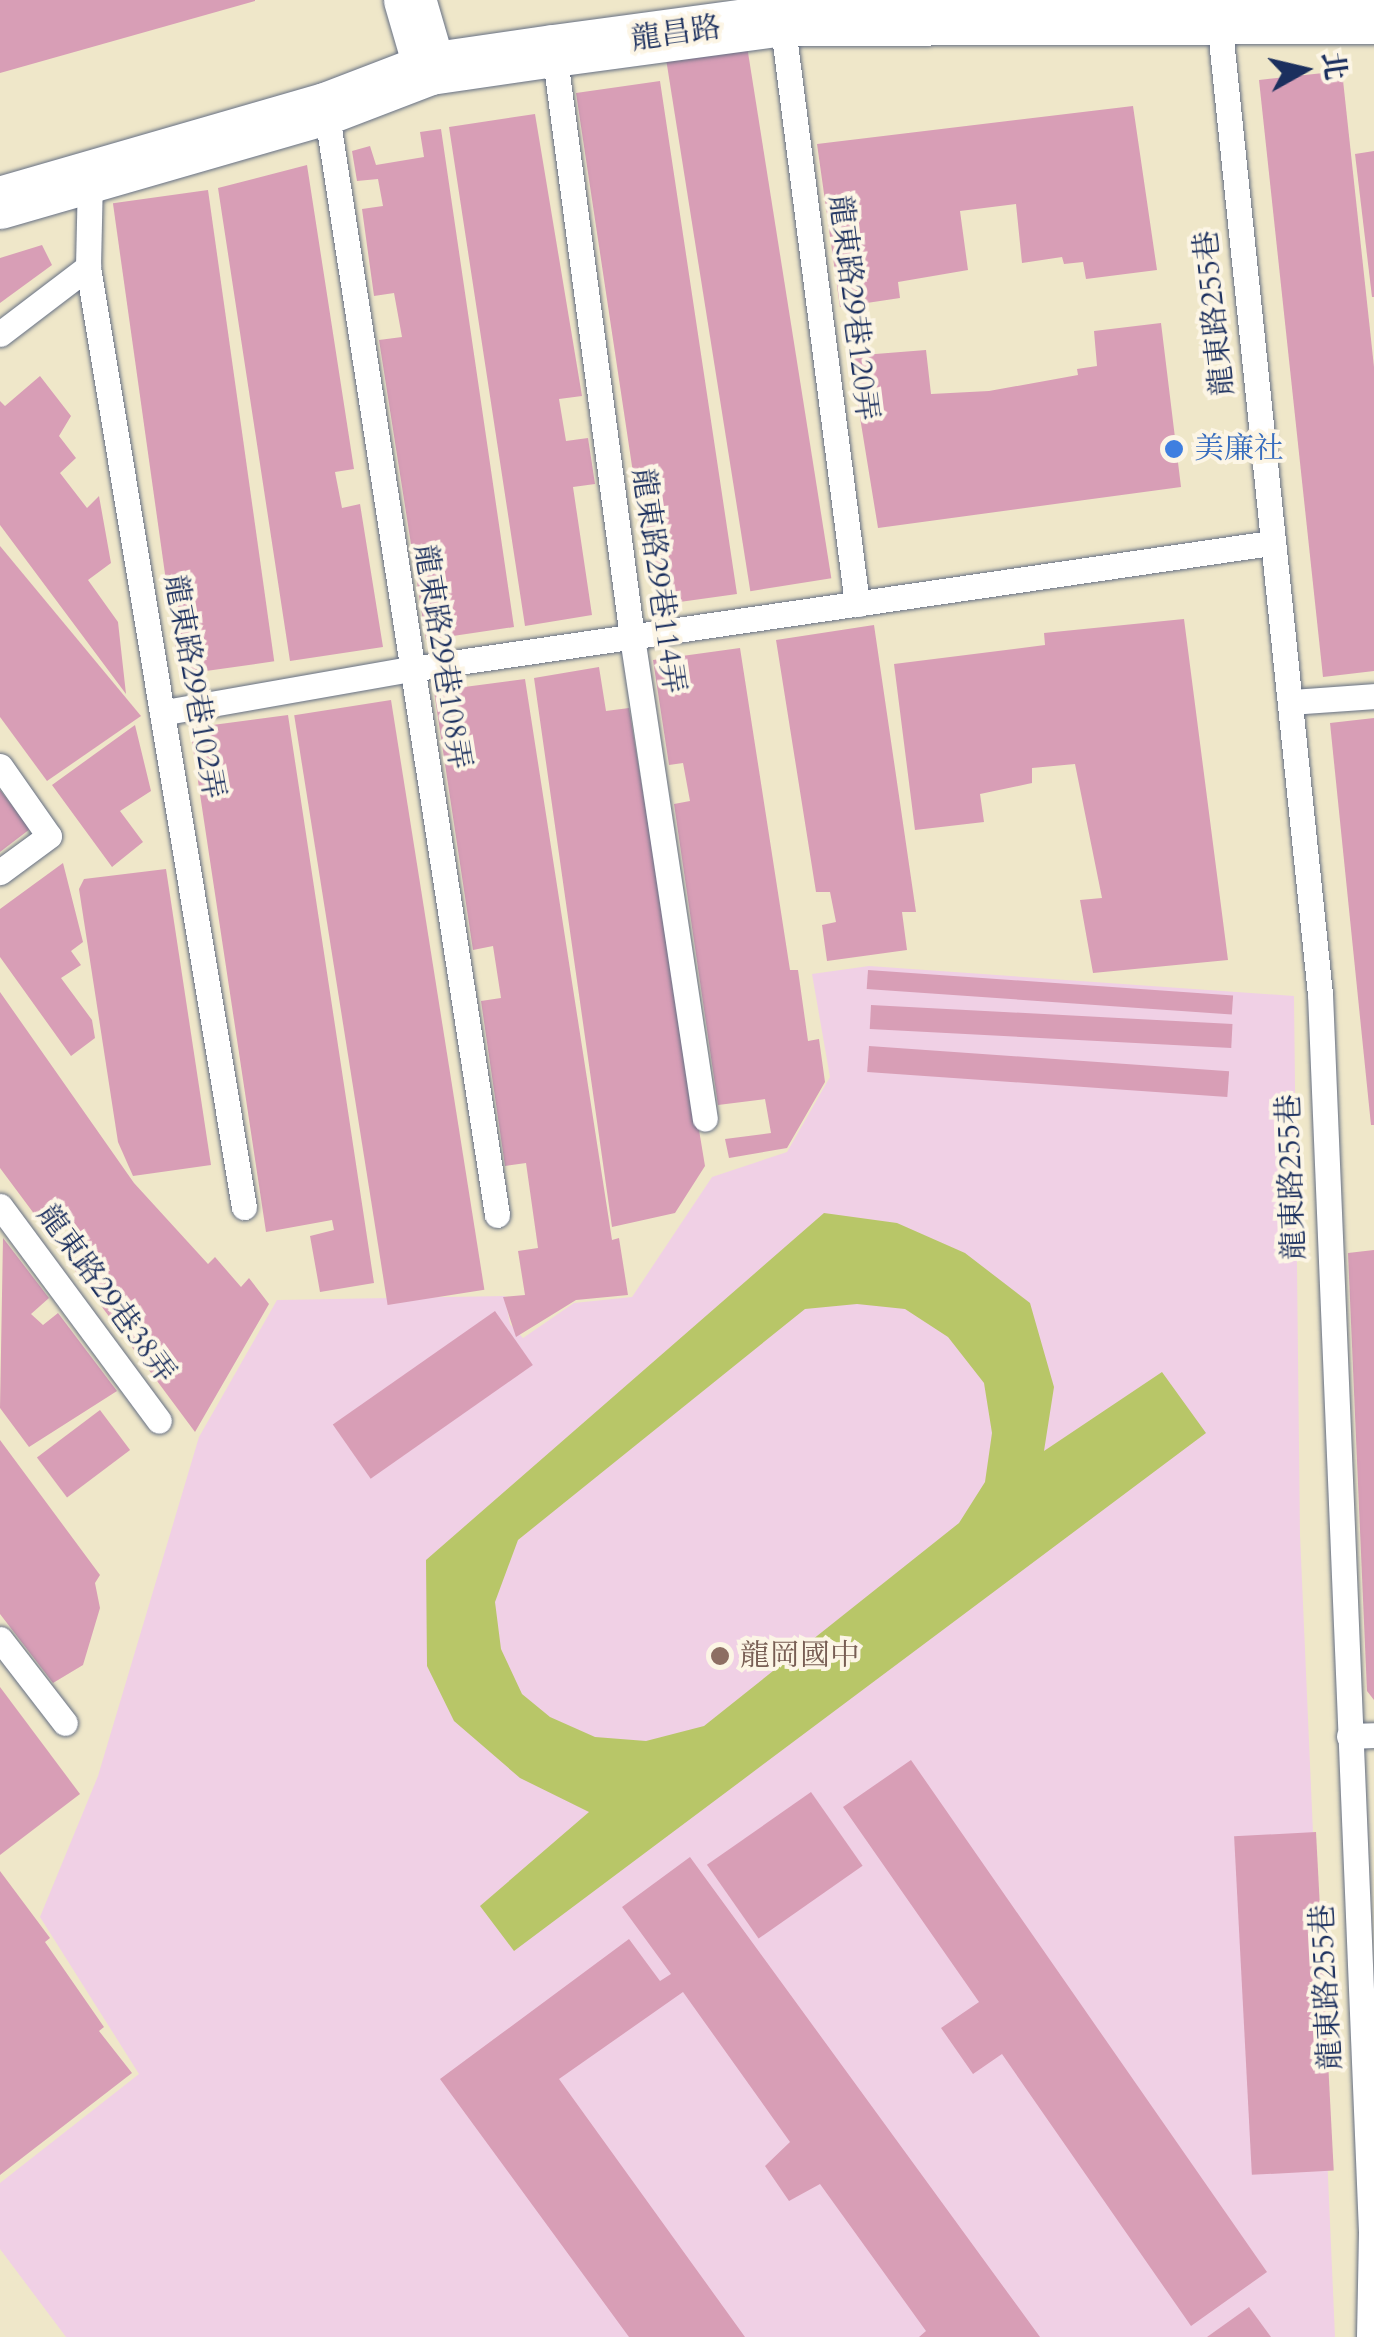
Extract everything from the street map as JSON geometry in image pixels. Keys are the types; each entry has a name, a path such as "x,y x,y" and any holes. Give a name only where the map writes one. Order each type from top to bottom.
{"street":[{"path":"410,0 430,70"},
{"name":"龍昌路","path":"0,203 326,108 430,70 554,50 782,20 1374,18"}],"lane":[{"name":"龍東路29巷120弄","path":"782,20 857,604"},
{"name":"龍東路255巷","path":"1220,20 1270,544 1291,702 1320,994 1361,1735 1372,2232 1369,2337"},
{"name":"龍東路29巷114弄","path":"554,50 632,637 705,1119"},
{"name":"龍東路29巷108弄","path":"326,108 497,1216"},
{"name":"龍東路29巷102弄","path":"90,178 88,267 166,712 244,1208"},
{"path":"0,334 88,267"},
{"path":"166,712 411,670 1270,544"},
{"path":"1291,702 1374,696"},
{"path":"0,766 49,836 0,872"},
{"name":"龍東路29巷38弄","path":"0,1206 159,1421"},
{"path":"0,1639 65,1723"}],"shaded area":[{"name":"龍岡國中","path":"869,966 1294,996 1300,1535 1335,2337 66,2337 0,2249 0,2183 139,2074 40,1917 98,1776 199,1437 277,1300 505,1296 510,1324 523,1338 574,1303 632,1297 712,1177 787,1152 830,1077 812,974"}],"green space":[{"path":"824,1213 897,1223 965,1253 1030,1303 1054,1387 1044,1451 1162,1372 1206,1433 514,1951 480,1906 589,1812 520,1778 454,1721 427,1666 426,1560","holes":["857,1304 905,1309 948,1337 984,1383 992,1433 985,1482 959,1523 704,1726 646,1741 595,1737 550,1717 522,1694 501,1649 495,1602 518,1540 805,1309"]}],"building":[{"path":"0,0 255,0 255,1 0,73"},
{"path":"747,46 831,578 750,591 666,59"},
{"path":"1342,71 1374,367 1374,671 1323,677 1259,80"},
{"path":"660,81 737,594 658,605 637,516 661,514 655,482 635,486 576,93"},
{"path":"1133,106 1157,270 1086,279 1083,262 1064,264 1062,257 1022,263 1016,204 960,211 968,270 898,282 900,298 840,307 817,144"},
{"path":"535,114 582,396 559,399 566,441 588,438 595,484 573,487 592,615 525,626 449,127"},
{"path":"441,129 514,627 426,640 379,340 402,337 394,293 374,296 362,209 383,206 378,179 357,181 352,151 370,146 376,165 424,157 420,132"},
{"path":"1374,151 1374,297 1372,297 1355,154"},
{"path":"307,165 354,469 335,472 342,508 360,504 383,647 290,661 218,188"},
{"path":"208,190 274,661 179,675 113,203"},
{"path":"42,245 52,265 0,303 0,258"},
{"path":"1161,323 1181,487 878,528 850,356 926,350 931,394 989,391 1078,375 1077,369 1097,366 1094,331"},
{"path":"40,376 71,416 59,436 76,458 60,473 87,508 99,496 111,563 88,580 118,622 126,694 0,525 0,401 5,406"},
{"path":"0,546 141,716 47,781 0,717"},
{"path":"1184,619 1228,960 1093,973 1080,900 1102,898 1075,764 1032,768 1032,783 980,794 984,822 915,830 894,664 1045,645 1044,633"},
{"path":"874,625 916,912 902,912 907,950 827,961 822,925 836,922 830,892 816,892 776,640"},
{"path":"740,648 790,970 798,970 808,1041 819,1039 825,1082 787,1148 729,1158 725,1139 771,1133 765,1099 718,1105 674,804 690,801 683,763 669,765 653,660"},
{"path":"599,667 606,711 629,708 705,1166 675,1213 612,1227 534,678"},
{"path":"525,679 612,1240 619,1238 628,1295 576,1300 516,1337 503,1297 525,1295 518,1251 538,1248 526,1163 505,1166 481,1001 501,998 493,946 473,950 434,691"},
{"path":"391,700 484,1290 388,1305 294,715"},
{"path":"288,715 374,1283 320,1292 310,1236 334,1230 332,1220 266,1232 190,728"},
{"path":"1374,718 1374,1125 1371,1125 1330,723"},
{"path":"135,725 151,791 120,811 143,842 112,867 52,785"},
{"path":"0,790 30,829 0,852"},
{"path":"63,863 83,942 71,951 81,965 61,978 92,1020 95,1038 71,1056 0,957 0,909"},
{"path":"166,869 211,1165 133,1176 118,1142 79,889 84,879"},
{"path":"868,970 1233,996 1232,1014 867,989"},
{"path":"0,992 134,1183 208,1264 215,1257 241,1287 249,1278 269,1304 195,1432 73,1268 94,1252 53,1200 35,1215 0,1168"},
{"path":"871,1005 1233,1024 1231,1048 870,1029"},
{"path":"869,1046 1229,1071 1227,1097 867,1072"},
{"path":"3,1238 49,1298 31,1314 43,1325 58,1313 117,1391 29,1447 0,1408"},
{"path":"1374,1250 1374,1700 1367,1691 1348,1253"},
{"path":"495,1311 533,1365 371,1479 333,1425"},
{"path":"100,1410 130,1450 67,1497 37,1458"},
{"path":"0,1440 100,1575 95,1583 100,1608 83,1665 53,1683 0,1614"},
{"path":"0,1687 80,1794 0,1855"},
{"path":"911,1760 1267,2272 1191,2326 1002,2054 973,2074 941,2028 979,2002 843,1807"},
{"path":"811,1792 863,1866 759,1939 707,1865"},
{"path":"1316,1832 1334,2171 1252,2175 1234,1836"},
{"path":"690,1857 1040,2337 919,2337 926,2331 820,2184 789,2201 765,2166 790,2142 683,1992 559,2079 745,2337 629,2337 440,2079 629,1939 660,1981 671,1974 622,1907"},
{"path":"0,1871 50,1938 45,1942 104,2027 99,2031 132,2073 0,2175"},
{"path":"1249,2307 1271,2337 1207,2337"}],"place":[{"name":"美廉社","path":"1174,449"},
{"name":"龍岡國中","path":"720,1656"}]}
